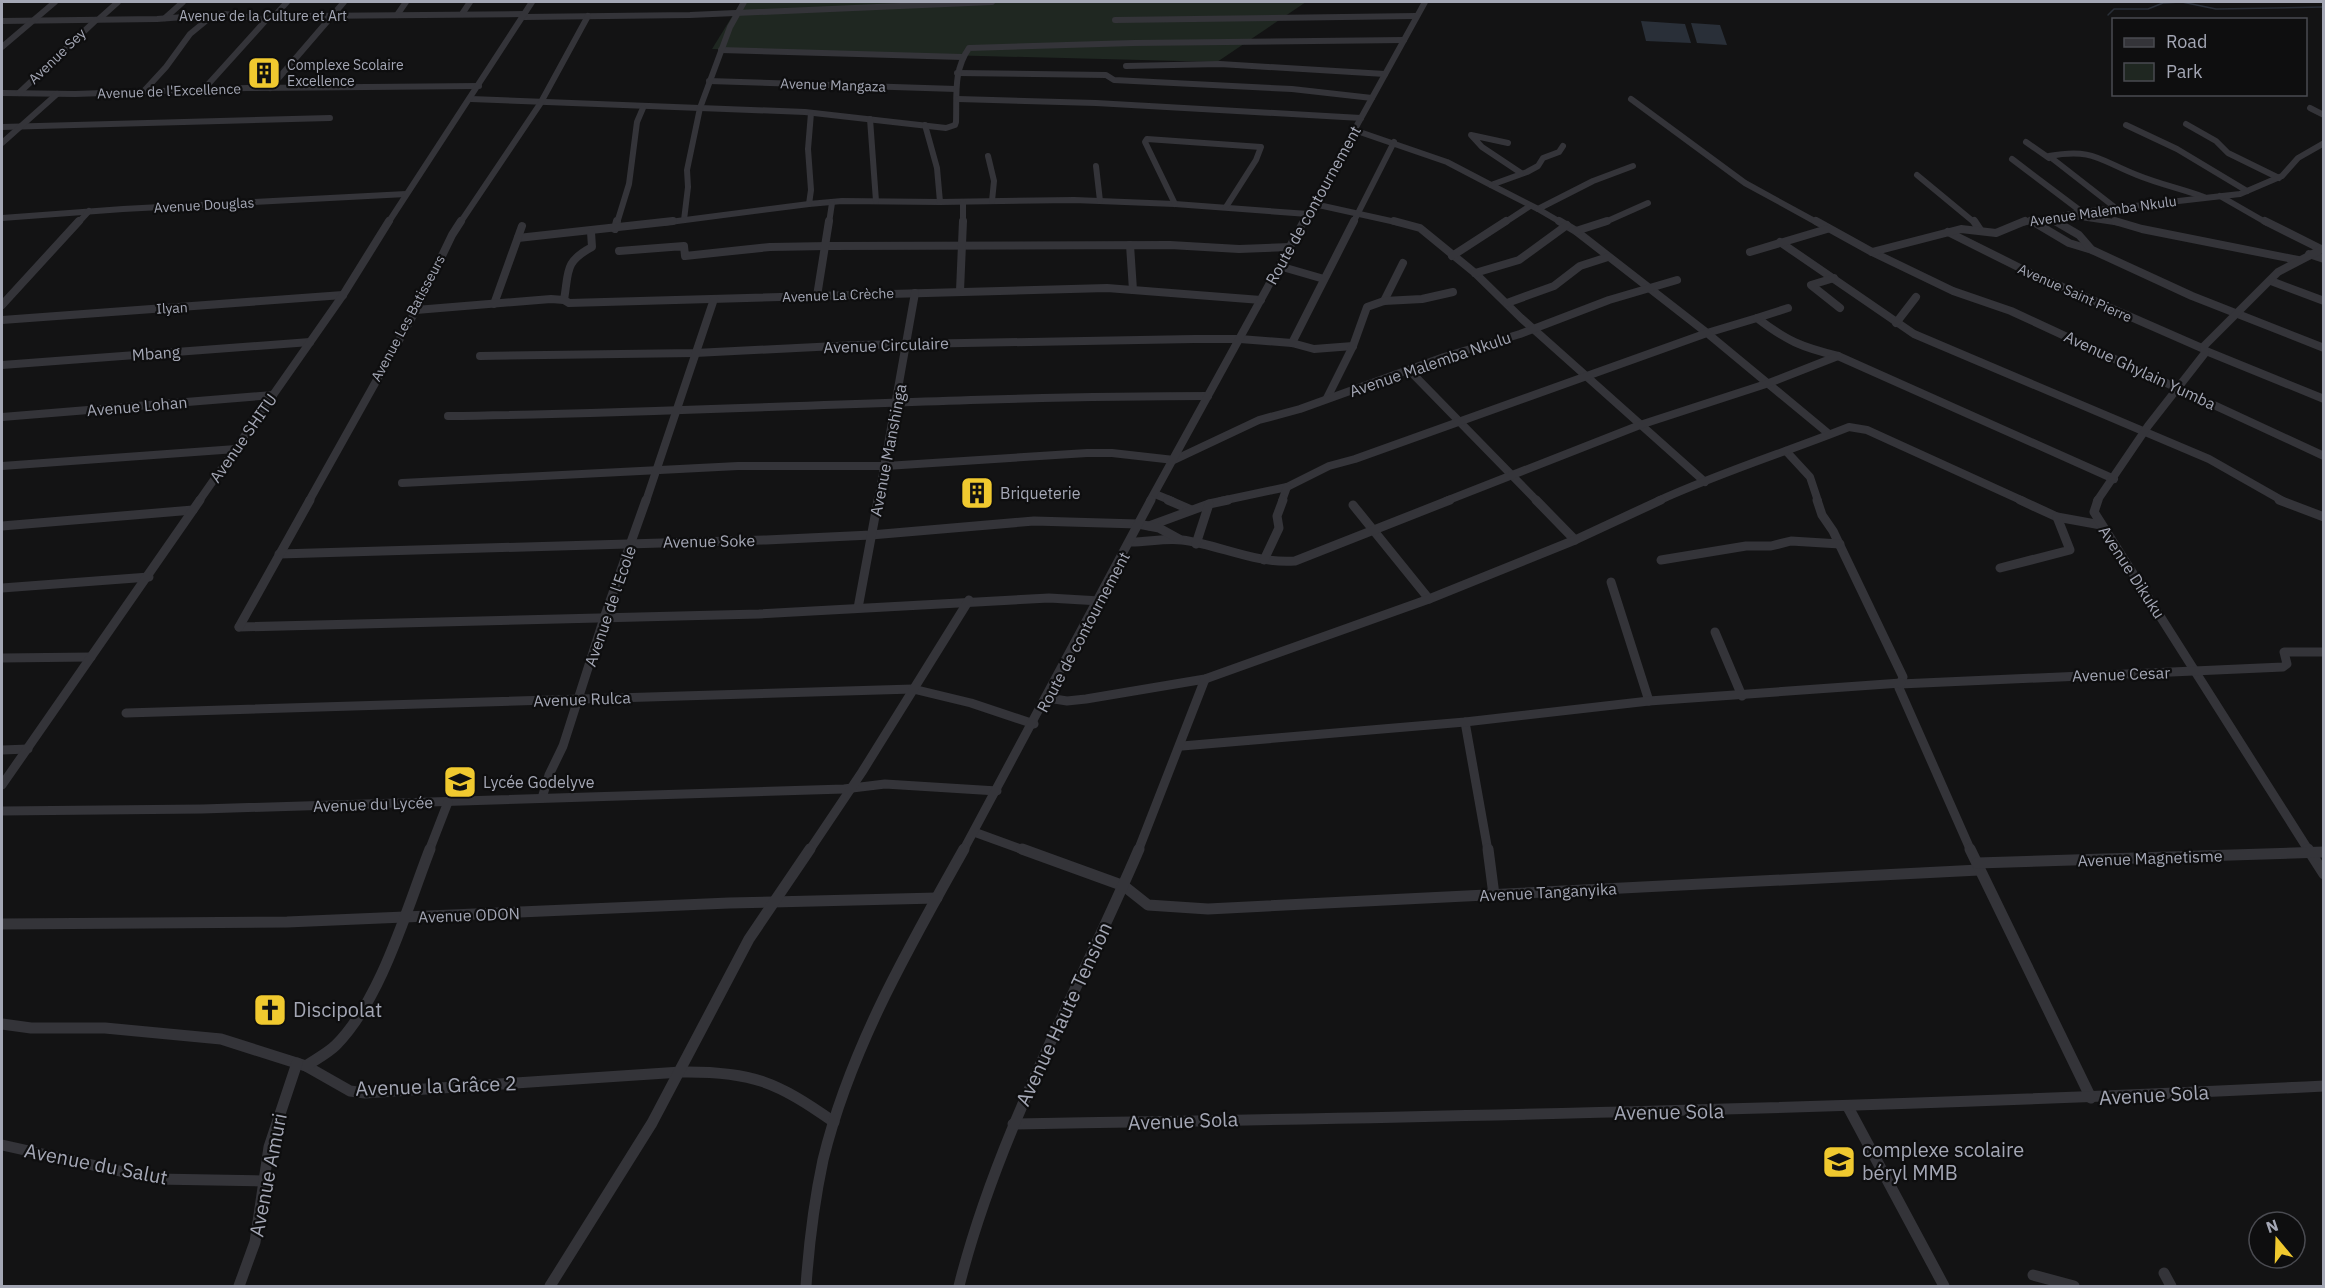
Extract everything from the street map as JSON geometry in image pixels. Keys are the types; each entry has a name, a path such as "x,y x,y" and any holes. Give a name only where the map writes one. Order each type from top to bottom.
{"street":[{"path":"2,47 55,2"},
{"name":"Avenue Sey","path":"19,93 62,55 76,37 118,2"},
{"path":"165,18 183,2"},
{"path":"279,18 278,12 287,2"},
{"path":"270,88 344,2"},
{"path":"397,15 406,2"},
{"path":"462,14 470,2"},
{"name":"Avenue SHITU","path":"2,785 149,577 343,295 406,194 471,99 532,2"},
{"path":"684,220 688,187 687,170 700,108 730,27 744,2"},
{"name":"Avenue de la Culture et Art","path":"2,21 165,18 229,14 267,19 462,14 588,16 739,12 904,3 992,2"},
{"name":"Route de contournement","path":"806,1287 812,1217 834,1122 862,1043 898,968 1048,698 1131,542 1138,524 1191,432 1208,396 1425,2"},
{"path":"143,92 166,68 190,34 213,15"},
{"name":"Avenue Les Batisseurs","path":"588,16 541,103 452,235 416,310 240,627 604,618"},
{"path":"1115,20 1416,16"},
{"path":"203,90 267,19"},
{"path":"471,99 643,108 811,113 946,128 955,125 958,99 957,74 962,57 969,48 1124,43 1404,40"},
{"path":"722,50 962,57"},
{"path":"1126,66 1220,64 1385,74"},
{"path":"957,74 1106,75 1114,80 1292,89 1372,98"},
{"name":"Avenue Mangaza","path":"709,81 956,88"},
{"name":"Avenue de l'Excellence","path":"2,93 57,94 270,88 479,86"},
{"path":"2,143 57,94"},
{"path":"958,99 1096,103 1361,118"},
{"name":"Avenue Ghylain Yumba","path":"1631,99 1745,183 1827,229 1953,291 2024,317 2324,456"},
{"path":"615,229 629,184 637,122 643,108"},
{"path":"2310,108 2324,115"},
{"path":"809,204 811,190 808,149 811,113"},
{"path":"2,127 330,118"},
{"path":"870,119 876,201"},
{"path":"2186,124 2216,141 2228,153 2279,178"},
{"path":"925,125 937,168 940,202"},
{"path":"2126,125 2177,149 2247,191"},
{"path":"1354,130 1394,142 1467,171 1567,225 1707,333 1829,434"},
{"path":"1508,142 1471,135 1482,147 1521,173"},
{"path":"1175,204 1145,142 1147,139 1261,147 1256,160 1226,207"},
{"path":"1353,346 1324,349 1305,348 1293,343 1394,142"},
{"path":"2026,142 2116,209"},
{"name":"Avenue Malemba Nkulu","path":"1872,252 1965,229 1996,233 2030,220 2247,191 2279,178 2300,157 2324,143"},
{"path":"1491,185 1538,166 1540,160 1559,152 1563,146"},
{"path":"2049,158 2069,152 2093,153 2137,174 2206,198"},
{"path":"988,156 994,181 992,201"},
{"path":"2012,159 2082,212"},
{"path":"1096,166 1100,201"},
{"path":"1452,256 1534,207 1633,166"},
{"path":"1917,175 1964,213 1980,230"},
{"name":"Avenue Douglas","path":"2,218 89,211 406,194"},
{"path":"2220,196 2285,233 2322,248"},
{"path":"518,238 591,232 809,204 876,201 1100,201 1226,207 1308,214"},
{"path":"960,291 963,202"},
{"path":"817,296 832,203"},
{"path":"1576,231 1606,222 1648,203"},
{"path":"1314,204 1417,227 1475,273 1705,482"},
{"path":"2,305 89,211"},
{"path":"2066,214 2111,221 2299,260"},
{"path":"2049,218 2079,235 2092,250"},
{"path":"2030,220 2069,243 2092,250 2160,282 2324,348"},
{"path":"1475,273 1519,260 1567,225"},
{"path":"494,304 522,226"},
{"path":"1750,252 1827,229"},
{"path":"564,300 569,268 575,256 592,248 591,232"},
{"name":"Avenue Saint Pierre","path":"1948,232 2026,271 2205,350 2324,399"},
{"path":"1780,242 1896,323 1943,348 2222,466 2274,498 2324,517"},
{"path":"1130,245 1133,290"},
{"path":"619,251 684,246 685,256 770,247 824,246 1130,245 1239,249 1290,247"},
{"name":"Avenue Dikuku","path":"2322,248 2278,272 2205,350 2144,432 2094,509 2101,525 2324,874"},
{"path":"2309,254 2324,259"},
{"path":"1507,303 1554,286 1580,266 1608,257"},
{"path":"1384,301 1403,263"},
{"path":"1279,266 1324,279"},
{"path":"1834,278 1811,285 1840,308"},
{"name":"Avenue Malemba Nkulu","path":"1174,460 1231,431 1609,300 1677,280"},
{"path":"2271,281 2324,301"},
{"name":"Avenue La Crèche","path":"416,310 564,300 569,303 960,291 1133,290 1261,300"},
{"path":"1327,398 1353,346 1367,307 1384,301 1422,299 1453,292"},
{"name":"Avenue Manshinga","path":"858,608 886,466 915,293"},
{"name":"Ilyan","path":"2,320 343,295"},
{"path":"1896,323 1916,297"},
{"name":"Avenue de l'Ecole","path":"542,798 563,746 604,618 657,471 714,299"},
{"path":"1149,526 1209,504 1287,487 1329,466 1355,459 1707,333 1788,308"},
{"path":"1757,318 1784,339 1812,350 1838,356 2114,479"},
{"name":"Avenue Circulaire","path":"480,356 695,353 856,345 1240,339 1293,343"},
{"name":"Mbang","path":"2,365 310,342"},
{"path":"1324,349 1345,360"},
{"path":"1131,542 1179,539 1264,560 1283,563 1295,561 1640,425 1769,383 1838,356"},
{"path":"1409,370 1575,540"},
{"name":"Avenue Lohan","path":"2,417 273,395"},
{"path":"448,416 1073,395 1208,396"},
{"path":"1048,698 1067,701 1086,699 1205,679 1429,599 1575,540 1691,486 1854,426 2057,518 2101,525"},
{"path":"2,466 236,449"},
{"path":"1786,451 1810,477 1822,514 1840,544 1903,677 1899,688 1978,867 2091,1098"},
{"path":"402,483 738,466 886,466 1087,453 1112,453 1174,460"},
{"path":"1264,560 1279,528 1277,516 1287,487"},
{"path":"1155,494 1191,510"},
{"path":"1196,544 1209,504"},
{"path":"1353,505 1429,599"},
{"path":"2,526 193,510"},
{"path":"2000,568 2070,550 2057,518"},
{"name":"Avenue Soke","path":"279,554 871,535 1014,521 1138,524 1149,526 1179,539"},
{"path":"1661,561 1746,546 1771,546 1791,541 1840,544"},
{"path":"2,588 149,577"},
{"path":"1611,582 1648,701"},
{"path":"604,618 759,614 969,600 1065,597 1100,601"},
{"path":"550,1287 652,1123 750,939 851,788 969,600"},
{"path":"1714,632 1742,696"},
{"name":"Avenue Cesar","path":"1182,746 1466,722 1648,701 1901,683 2284,667 2287,662 2284,652 2324,652"},
{"path":"2,658 91,657"},
{"name":"Avenue Haute Tension","path":"959,1287 971,1239 1013,1124 1124,886 1182,746 1205,679"},
{"name":"Avenue Rulca","path":"126,713 913,689 971,703 1034,723"},
{"path":"1466,722 1483,814 1494,895"},
{"path":"2,750 28,749"},
{"name":"Avenue du Lycée","path":"2,811 202,809 448,802 851,788 885,784 996,790"},
{"path":"301,1065 336,1045 358,1016 379,979 448,802"},
{"name":"Avenue Tanganyika","path":"974,832 1124,886 1148,905 1186,908 1494,895 1978,867"},
{"name":"Avenue Magnetisme","path":"1978,867 2324,852"},
{"name":"Avenue ODON","path":"2,924 83,925 403,918 775,902 937,898"},
{"name":"Avenue la Grâce 2","path":"2,1024 31,1028 105,1028 210,1037 301,1065 350,1091 594,1079 661,1072 733,1074 769,1083 834,1122"},
{"name":"Avenue Amuri","path":"239,1287 255,1242 263,1181 277,1120 301,1065"},
{"name":"Avenue Sola","path":"1013,1124 1495,1116 1848,1107 2324,1086"},
{"path":"1848,1107 1944,1287"},
{"name":"Avenue du Salut","path":"2,1145 156,1179 263,1181"},
{"path":"2164,1273 2170,1287"},
{"path":"2033,1275 2074,1287"}],"green space":[{"path":"741,2 1306,2 1217,62 712,49"}],"shaded area":[{"path":"1641,21 1685,24 1691,43 1646,41"},
{"path":"1691,23 1720,25 1727,45 1697,43"}],"waterway":[{"path":"2108,15 2114,9 2148,9 2163,3 2181,2"},
{"path":"2182,2 2216,9 2324,7"}],"place":[{"name":"Complexe Scolaire Excellence","path":"264,73"},
{"name":"Briqueterie","path":"977,493"},
{"name":"Lycée Godelyve","path":"460,782"},
{"name":"Discipolat","path":"270,1010"},
{"name":"complexe scolaire béryl MMB","path":"1839,1162"}]}
